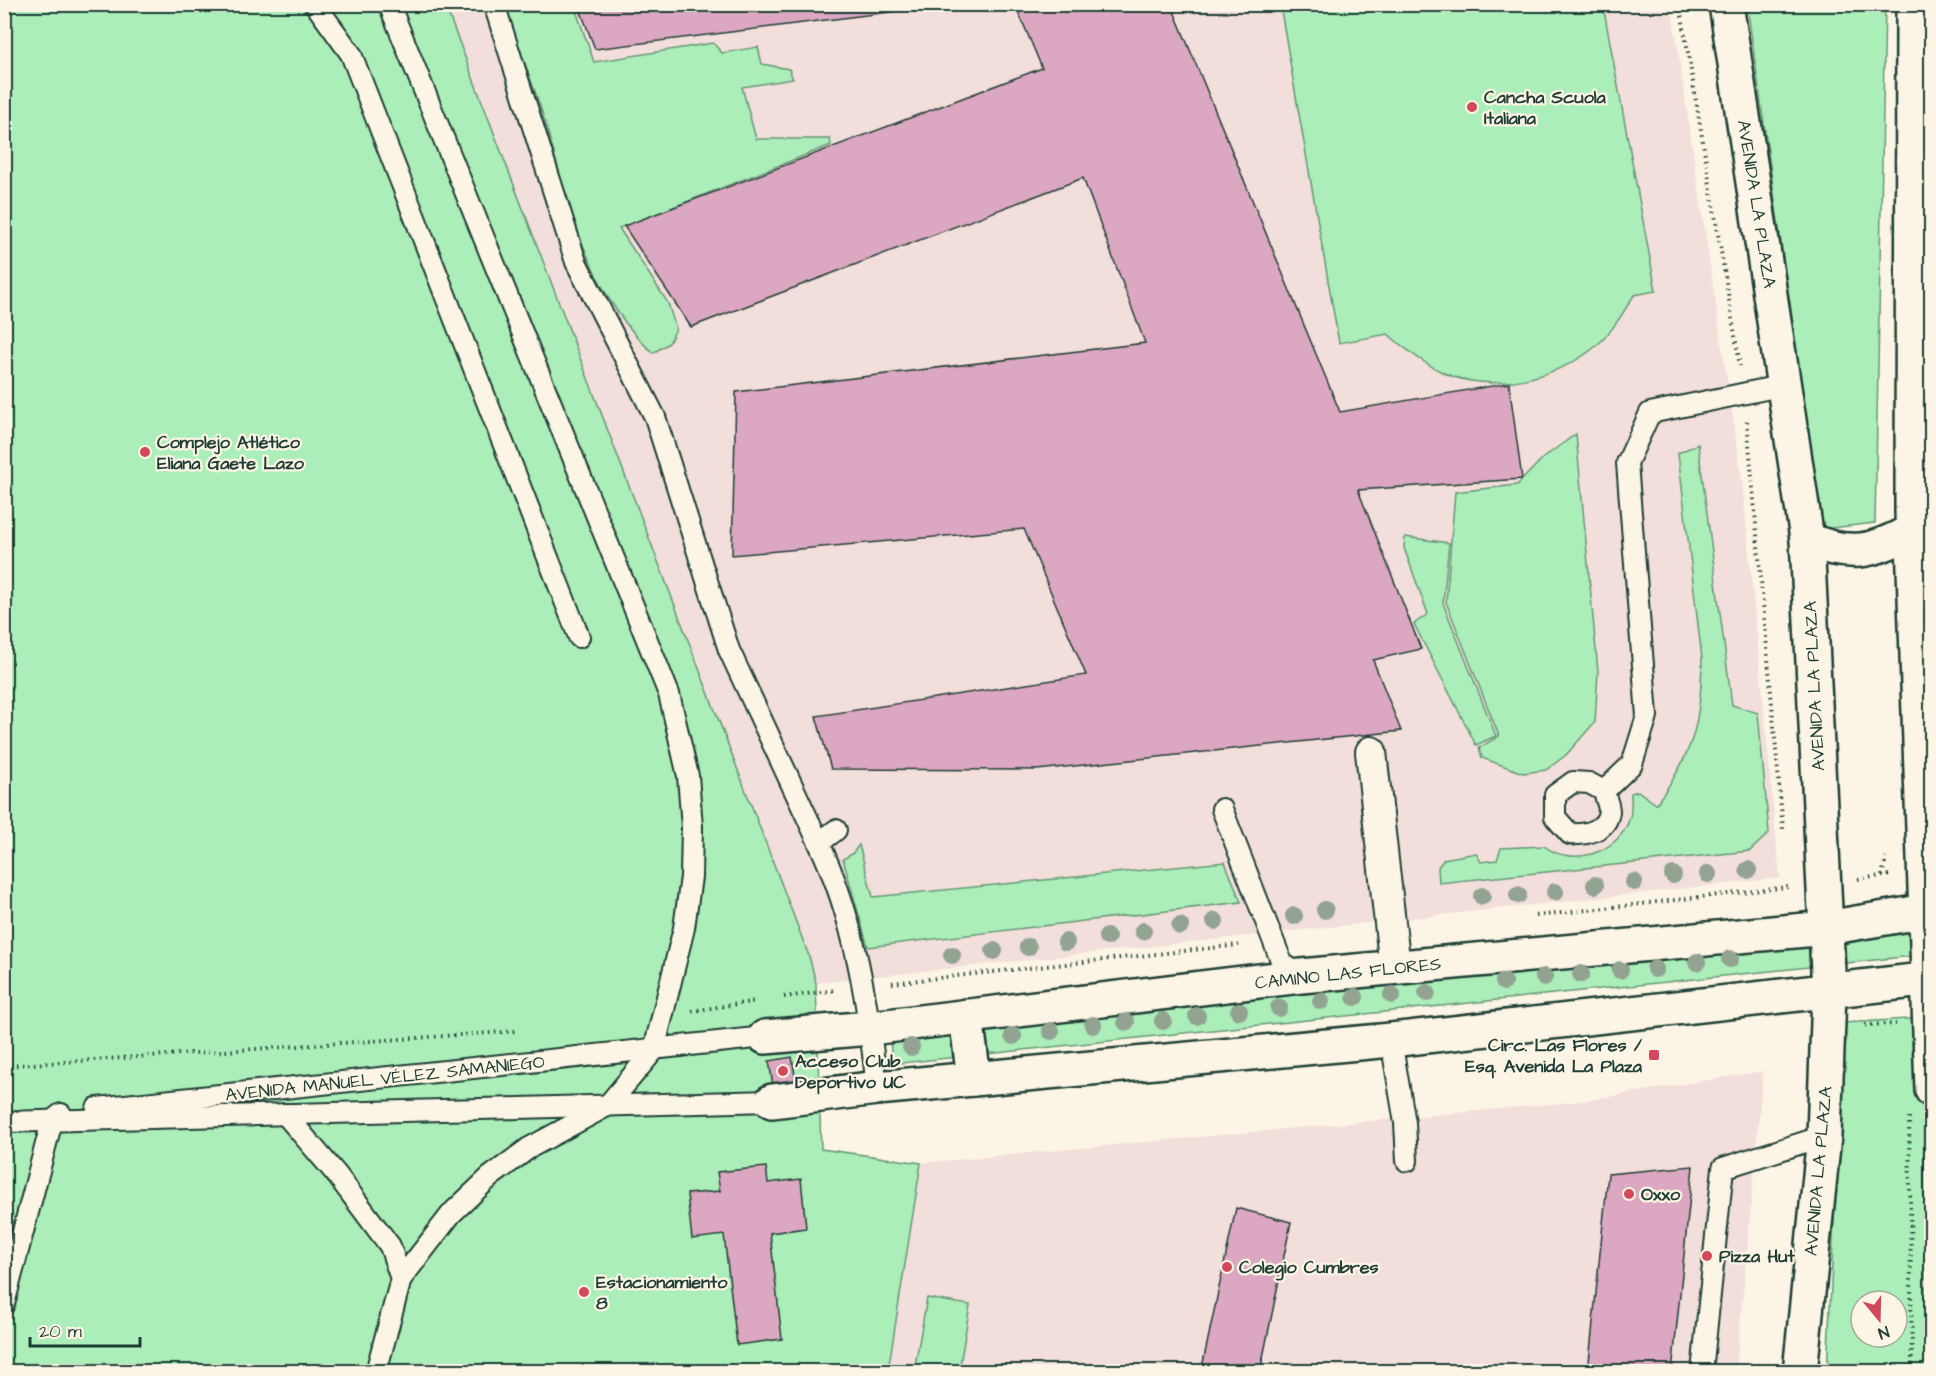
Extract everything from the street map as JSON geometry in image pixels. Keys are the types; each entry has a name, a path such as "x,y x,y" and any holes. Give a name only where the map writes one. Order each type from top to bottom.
{"main road":[{"name":"AVENIDA LA PLAZA","path":"1726,4 1807,539 1829,992 1824,1136 1800,1371"},
{"path":"1913,4 1913,530 1926,784 1932,1090"},
{"path":"1807,539 1823,546 1855,552 1887,545 1913,530"},
{"name":"CAMINO LAS FLORES","path":"765,1037 870,1028 1301,976 1827,928 1929,910"},
{"path":"763,1101 877,1088 1391,1040 1931,979"},
{"path":"966,1016 974,1079"}],"street":[{"path":"1371,752 1395,968"}],"lane":[{"path":"315,4 351,54 579,637"},
{"path":"376,1371 401,1278 452,1213 490,1177 529,1148 607,1106 654,1050 684,927 691,877 692,827 688,776 680,735 660,672 389,4"},
{"path":"494,4 576,262 655,417 729,650 829,864 860,966 877,1088"},
{"path":"1604,791 1632,764 1647,716 1627,463 1650,413 1785,385"},
{"path":"1222,809 1282,963 1301,976"},
{"path":"819,843 836,830"},
{"name":"AVENIDA MANUEL VÉLEZ SAMANIEGO","path":"4,1122 765,1037"},
{"path":"1391,1040 1405,1124 1407,1161"},
{"name":"AVENIDA MANUEL VÉLEZ SAMANIEGO","path":"4,1117 285,1114 763,1101"},
{"path":"285,1114 337,1175 390,1246 401,1278"},
{"path":"4,1304 58,1116"},
{"path":"1702,1371 1723,1168 1824,1136"}],"path":[{"path":"1680,4 1736,329 1744,392 1784,841"},
{"path":"1787,876 1791,931"},
{"path":"663,1016 740,1003"},
{"path":"4,1066 526,1031"}],"shaded area":[{"path":"445,5 1671,5 1742,479 1780,878 816,983 809,956"},
{"name":"Colegio Cumbres","path":"1763,1071 1736,1371 888,1372 921,1163 1583,1101"}],"green space":[{"path":"5,5 445,5 809,956 816,983 821,1149 921,1163 888,1371 5,1372"},
{"path":"503,5 574,5 594,62 713,43 722,53 758,47 762,64 789,69 793,79 742,87 756,139 830,139 831,145 619,228 668,303 676,329 669,343 653,353 610,301 581,241 542,112"},
{"path":"1280,5 1603,5 1656,291 1634,295 1607,335 1581,357 1563,367 1523,379 1482,382 1444,373 1408,351 1388,334 1339,343"},
{"path":"1747,5 1885,5 1875,523 1822,529"},
{"path":"1576,434 1598,672 1595,722 1566,755 1546,770 1523,773 1482,758 1479,748 1499,736 1446,602 1455,492 1517,485 1543,458"},
{"path":"1698,444 1732,705 1758,713 1769,833 1750,851 1439,883 1438,867 1444,859 1476,853 1481,862 1497,860 1501,848 1544,846 1556,853 1581,856 1606,848 1625,829 1631,814 1631,793 1638,791 1656,804 1669,786 1693,736 1700,701 1702,659 1678,453"},
{"path":"1405,537 1449,543 1443,603 1496,736 1476,745 1414,624 1428,614 1404,548"},
{"path":"859,845 873,897 1225,862 1241,902 868,947 843,859 852,854"},
{"path":"1931,924 1931,954 892,1064 890,1040"},
{"path":"1923,1018 1926,1371 1827,1372 1843,1023"},
{"path":"927,1298 970,1305 959,1371 914,1371"}],"building":[{"path":"578,4 954,4 595,49"},
{"path":"1015,4 1171,4 1340,412 1509,383 1522,479 1358,490 1421,649 1373,660 1401,731 1037,770 831,769 816,716 1086,675 1024,529 732,555 736,392 1145,343 1083,178 691,327 624,226 1042,68"},
{"name":"Acceso Club Deportivo UC","path":"792,1057 796,1082 773,1086 769,1061"},
{"path":"1693,1166 1672,1372 1588,1372 1608,1174"},
{"path":"766,1167 768,1183 801,1179 806,1228 770,1233 782,1339 737,1345 724,1235 692,1239 687,1194 720,1191 717,1172"},
{"path":"1236,1208 1291,1222 1260,1372 1201,1372"}],"place":[{"name":"Cancha Scuola Italiana","path":"1472,107"},
{"name":"Complejo Atlético Eliana Gaete Lazo","path":"145,452"},
{"name":"Circ. Las Flores / Esq. Avenida La Plaza","path":"1654,1055"},
{"name":"Acceso Club Deportivo UC","path":"783,1071"},
{"name":"Oxxo","path":"1629,1194"},
{"name":"Pizza Hut","path":"1707,1256"},
{"name":"Colegio Cumbres","path":"1227,1267"},
{"name":"Estacionamiento 8","path":"584,1292"}]}
